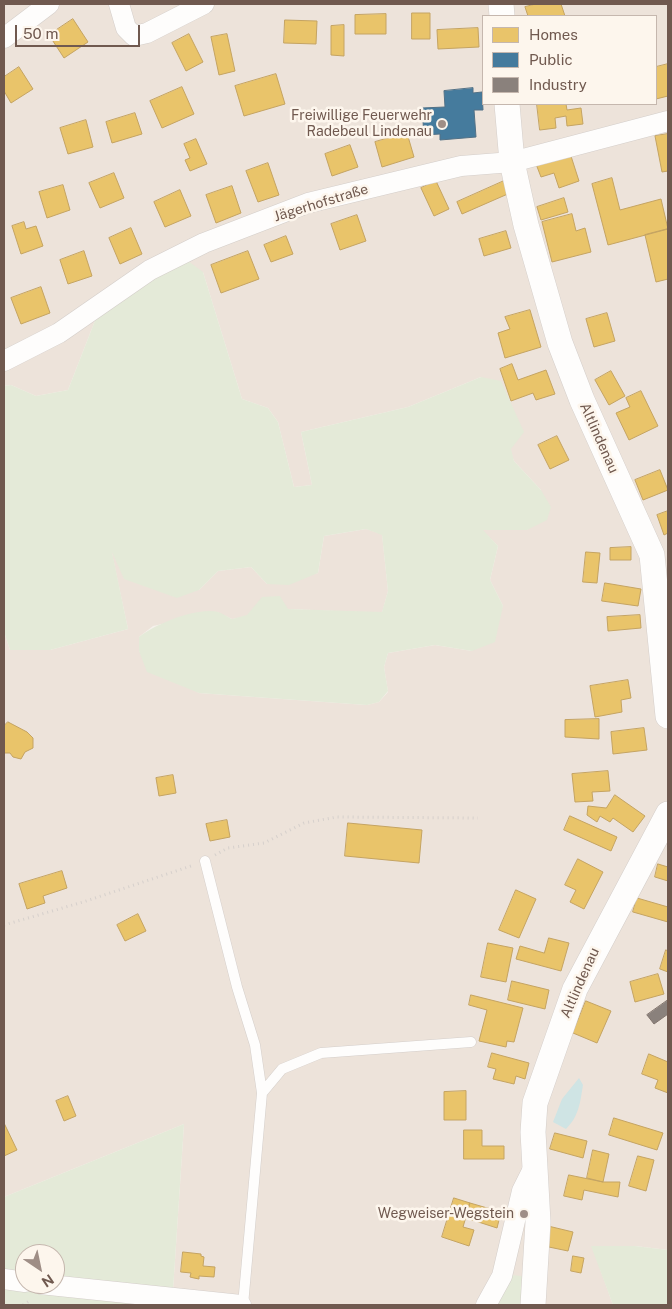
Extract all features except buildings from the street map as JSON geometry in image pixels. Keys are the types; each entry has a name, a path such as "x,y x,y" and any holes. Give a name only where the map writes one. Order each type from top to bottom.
{"street":[{"path":"4,38 49,4"},
{"path":"118,4 126,28 134,36 147,33 204,4"},
{"name":"Altlindenau","path":"507,105 512,162 543,285 571,375 652,554 668,716"},
{"name":"Jägerhofstraße","path":"4,361 59,333 150,270 204,243 308,204 461,166 512,162 668,121"},
{"name":"Altlindenau","path":"533,1305 538,1222 533,1132 534,1103 575,989 604,931 668,814"},
{"path":"486,1305 502,1276 522,1191 535,1165"},
{"path":"65,1287 242,1305"}],"lane":[{"path":"205,861 255,1045 262,1093 242,1305"},
{"path":"262,1093 282,1069 321,1053 471,1042"}],"path":[{"path":"4,925 83,902 205,861 228,848 264,843 304,823 337,817 478,818"}],"shaded area":[{"path":"4,4 668,4 668,1250 635,1246 592,1246 613,1305 172,1305 184,1124 4,1197 4,632 10,650 50,650 128,629 111,549 199,590 218,571 251,567 267,584 318,573 324,536 366,529 382,534 388,591 382,613 288,609 232,619 217,612 153,626 139,637 139,651 199,693 367,705 379,702 388,692 384,667 388,653 435,645 472,651 503,606 490,580 498,546 482,530 527,530 541,490 514,461 481,377 408,407 301,432 312,485 294,487 278,422 268,408 242,399 203,272 96,318 68,390 36,396 11,385 4,386"},
{"path":"579,1078 583,1085 580,1103 574,1119 566,1129 553,1122 562,1099"}],"green space":[{"path":"188,261 203,272 242,399 268,408 278,422 294,487 312,485 301,432 408,407 481,377 501,381 524,432 511,449 514,461 541,490 551,507 547,520 527,530 483,530 498,546 490,580 503,606 495,642 472,651 435,645 388,653 384,667 388,691 379,702 367,705 199,693 147,672 139,651 139,637 155,627 188,614 209,611 218,612 232,619 247,615 262,597 280,596 288,609 382,612 388,591 382,535 366,529 324,536 318,573 289,585 267,584 251,567 218,571 199,590 177,598 124,579 112,552 128,629 50,650 10,650 4,632 4,386 11,385 36,396 68,390 96,318 130,292"},
{"path":"184,1124 172,1305 4,1305 4,1197"},
{"path":"591,1246 635,1246 668,1250 668,1305 613,1305"},
{"path":"512,1275 529,1277 527,1305 494,1305"}],"place":[{"name":"Freiwillige Feuerwehr Radebeul Lindenau","path":"442,124"},
{"name":"Wegweiser-Wegstein","path":"524,1214"}]}
